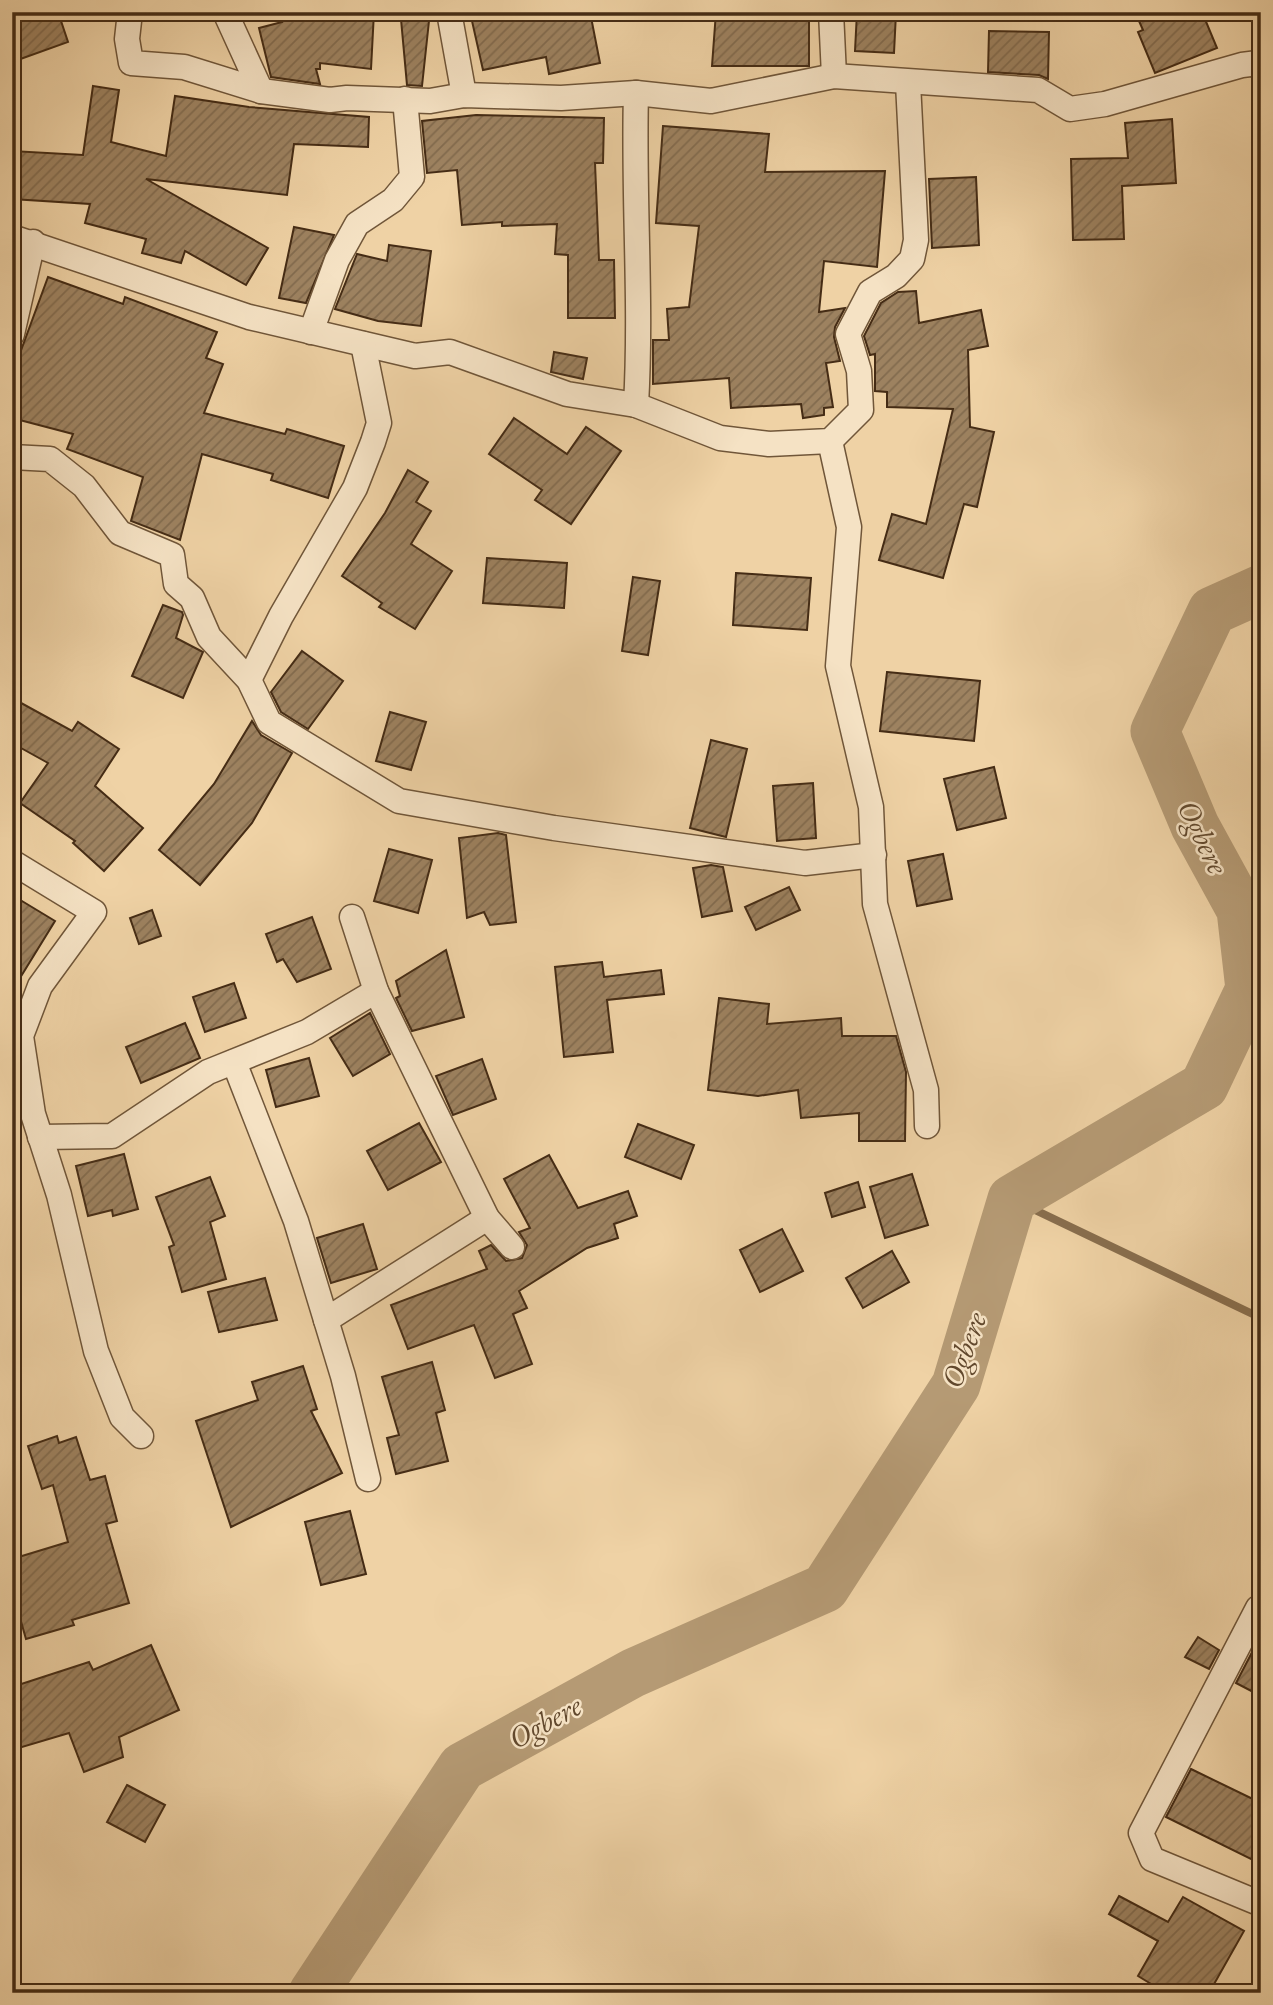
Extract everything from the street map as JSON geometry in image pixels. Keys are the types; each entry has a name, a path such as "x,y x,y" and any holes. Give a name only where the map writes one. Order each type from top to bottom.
{"street":[{"path":"130,12 127,39 131,63 184,68 261,91 330,100 430,101 464,95 561,98 636,93 710,102 834,76 1038,90 1070,109 1105,104 1242,65 1258,64 1261,68"},
{"path":"225,12 261,91"},
{"path":"449,12 464,95"},
{"path":"831,12 834,76"},
{"path":"12,334 23,239 249,317 415,356 450,352 567,394 636,405 720,438 769,444 830,441 860,411 859,371 848,334 870,292 896,276 912,259 916,240 908,83"},
{"path":"636,93 634,168 641,328 636,405"},
{"path":"311,332 337,260 357,224 393,200 412,177 405,99"},
{"path":"249,680 281,616 355,488 373,442 379,423 363,344"},
{"path":"830,441 849,527 838,666 871,807 875,904 926,1090 927,1126"},
{"path":"12,457 50,459 84,486 120,533 172,555 176,584 192,598 209,637 249,680 269,722 399,801 554,828 805,863 874,855"},
{"path":"12,862 94,912 40,986 21,1036 33,1114 59,1195 96,1351 122,1417 141,1436"},
{"path":"352,917 376,991 487,1218 512,1247"},
{"path":"40,1137 112,1136 208,1072 307,1032 376,991"},
{"path":"234,1062 296,1221 326,1320 368,1479"},
{"path":"326,1320 487,1218"},
{"path":"1258,1608 1141,1833 1152,1859 1261,1904"}],"building":[{"path":"12,12 58,12 68,42 12,62"},
{"path":"279,12 374,12 371,69 320,63 320,69 316,69 320,84 271,77 259,28 282,22"},
{"path":"470,12 590,12 600,63 549,74 546,57 483,70"},
{"path":"716,12 809,12 809,66 712,66"},
{"path":"857,12 896,13 894,53 855,51"},
{"path":"1135,12 1202,12 1217,48 1155,73 1138,32 1143,30"},
{"path":"401,19 429,21 422,86 407,85"},
{"path":"989,31 1049,32 1048,79 1039,75 988,72"},
{"path":"93,86 119,90 111,142 166,156 175,96 249,107 369,117 368,147 294,144 287,195 146,179 268,248 246,285 185,251 181,263 142,253 146,239 85,223 90,204 12,199 12,151 83,155"},
{"path":"476,115 604,118 603,163 595,163 599,260 614,260 615,318 568,318 568,255 555,254 557,224 502,226 502,222 462,225 457,170 427,173 422,121"},
{"path":"1172,119 1176,183 1122,186 1124,239 1073,240 1071,159 1128,158 1125,123"},
{"path":"663,126 769,134 765,172 885,171 877,267 824,261 819,312 845,308 835,327 834,337 840,361 826,363 833,407 824,408 824,415 803,418 801,404 731,408 729,378 653,384 653,340 669,340 667,309 689,307 699,226 656,223"},
{"path":"976,177 979,245 932,248 929,179"},
{"path":"294,227 334,235 306,303 279,298"},
{"path":"389,245 431,251 421,326 378,321 335,309 357,254 387,261"},
{"path":"48,277 123,304 125,297 217,332 206,358 223,364 204,413 285,434 287,429 344,446 328,498 271,480 273,474 202,454 180,540 131,521 143,477 67,449 73,434 12,418 18,381 12,380 12,375"},
{"path":"916,291 919,323 981,310 988,346 968,350 970,427 994,432 977,507 964,504 943,578 879,560 892,514 926,524 953,409 887,407 887,392 875,391 875,354 870,355 864,336 881,303 898,292"},
{"path":"554,352 587,358 583,379 551,372"},
{"path":"514,418 567,454 586,427 621,451 571,524 535,500 542,490 489,454"},
{"path":"408,470 428,482 416,502 431,511 411,544 452,571 415,629 379,607 382,603 342,576 385,513"},
{"path":"487,558 567,563 564,608 483,603"},
{"path":"736,573 811,578 807,630 733,625"},
{"path":"633,577 660,581 648,655 622,651"},
{"path":"163,605 182,612 176,638 203,652 183,698 132,676"},
{"path":"302,651 343,681 308,729 281,712 271,692"},
{"path":"887,672 980,681 974,741 880,731"},
{"path":"12,698 72,731 78,722 119,749 95,786 143,828 104,871 73,843 75,841 20,803 48,763 12,743"},
{"path":"390,712 426,722 411,770 376,761"},
{"path":"252,721 261,735 292,753 252,823 200,885 159,850 214,784"},
{"path":"711,740 747,749 726,837 690,828"},
{"path":"994,767 1006,818 957,830 944,779"},
{"path":"813,783 816,838 777,841 773,786"},
{"path":"498,833 506,835 516,922 490,925 484,912 467,918 459,838"},
{"path":"389,849 432,860 418,913 374,901"},
{"path":"943,854 952,899 917,906 908,861"},
{"path":"711,865 723,867 732,911 702,917 693,868"},
{"path":"789,887 800,910 756,930 745,907"},
{"path":"12,895 55,921 12,991"},
{"path":"152,910 161,936 139,944 130,918"},
{"path":"312,917 331,969 297,982 283,959 277,962 266,934"},
{"path":"446,950 464,1017 412,1031 396,998 400,996 396,981"},
{"path":"602,962 604,977 661,970 664,994 607,1000 613,1052 564,1057 555,967"},
{"path":"234,983 246,1018 205,1032 193,997"},
{"path":"719,998 769,1004 767,1024 841,1018 842,1036 896,1036 906,1072 905,1141 859,1141 859,1113 801,1118 798,1090 758,1096 708,1090"},
{"path":"370,1013 390,1054 353,1076 330,1038"},
{"path":"185,1023 200,1058 141,1083 126,1047"},
{"path":"309,1058 319,1096 276,1107 266,1070"},
{"path":"482,1059 496,1099 453,1115 436,1076"},
{"path":"419,1123 441,1162 388,1190 367,1151"},
{"path":"638,1124 694,1145 681,1179 625,1157"},
{"path":"124,1154 138,1209 113,1216 112,1210 88,1216 76,1166"},
{"path":"549,1155 578,1208 628,1191 637,1216 614,1224 618,1238 587,1248 519,1291 527,1308 513,1314 532,1364 495,1378 474,1325 408,1349 391,1305 487,1269 479,1251 491,1245 506,1261 522,1258 527,1245 519,1232 530,1228 504,1179"},
{"path":"912,1174 928,1225 885,1238 870,1187"},
{"path":"210,1177 225,1216 210,1222 226,1279 182,1292 169,1247 174,1245 156,1197"},
{"path":"858,1182 865,1207 832,1217 825,1193"},
{"path":"363,1224 377,1269 331,1283 317,1238"},
{"path":"782,1229 803,1271 760,1292 740,1250"},
{"path":"892,1251 909,1282 863,1308 846,1278"},
{"path":"265,1278 277,1320 219,1332 208,1292"},
{"path":"432,1362 445,1410 436,1413 448,1461 396,1474 387,1438 399,1435 382,1377"},
{"path":"303,1366 317,1409 311,1411 342,1473 231,1527 196,1421 258,1400 252,1382"},
{"path":"57,1436 59,1443 76,1437 90,1480 105,1476 117,1521 106,1524 129,1603 72,1620 74,1625 26,1639 20,1618 12,1622 12,1559 68,1542 53,1485 42,1489 28,1446"},
{"path":"350,1511 366,1574 321,1585 305,1522"},
{"path":"1261,1635 1261,1696 1236,1683"},
{"path":"1198,1637 1219,1650 1209,1669 1185,1657"},
{"path":"151,1645 179,1710 119,1737 123,1757 84,1772 69,1733 12,1750 12,1687 89,1662 93,1670"},
{"path":"1191,1769 1261,1803 1261,1864 1166,1817"},
{"path":"127,1785 165,1805 145,1842 107,1822"},
{"path":"1119,1896 1168,1922 1183,1897 1244,1931 1209,1993 1166,1993 1138,1976 1158,1941 1109,1914"}],"waterway":[{"name":"Ogbere","path":"313,1993 462,1767 633,1673 825,1588 956,1385 1012,1199 1204,1086 1250,989 1241,910 1195,826 1155,731 1212,611 1261,589"},
{"path":"1012,1199 1261,1318"}]}
